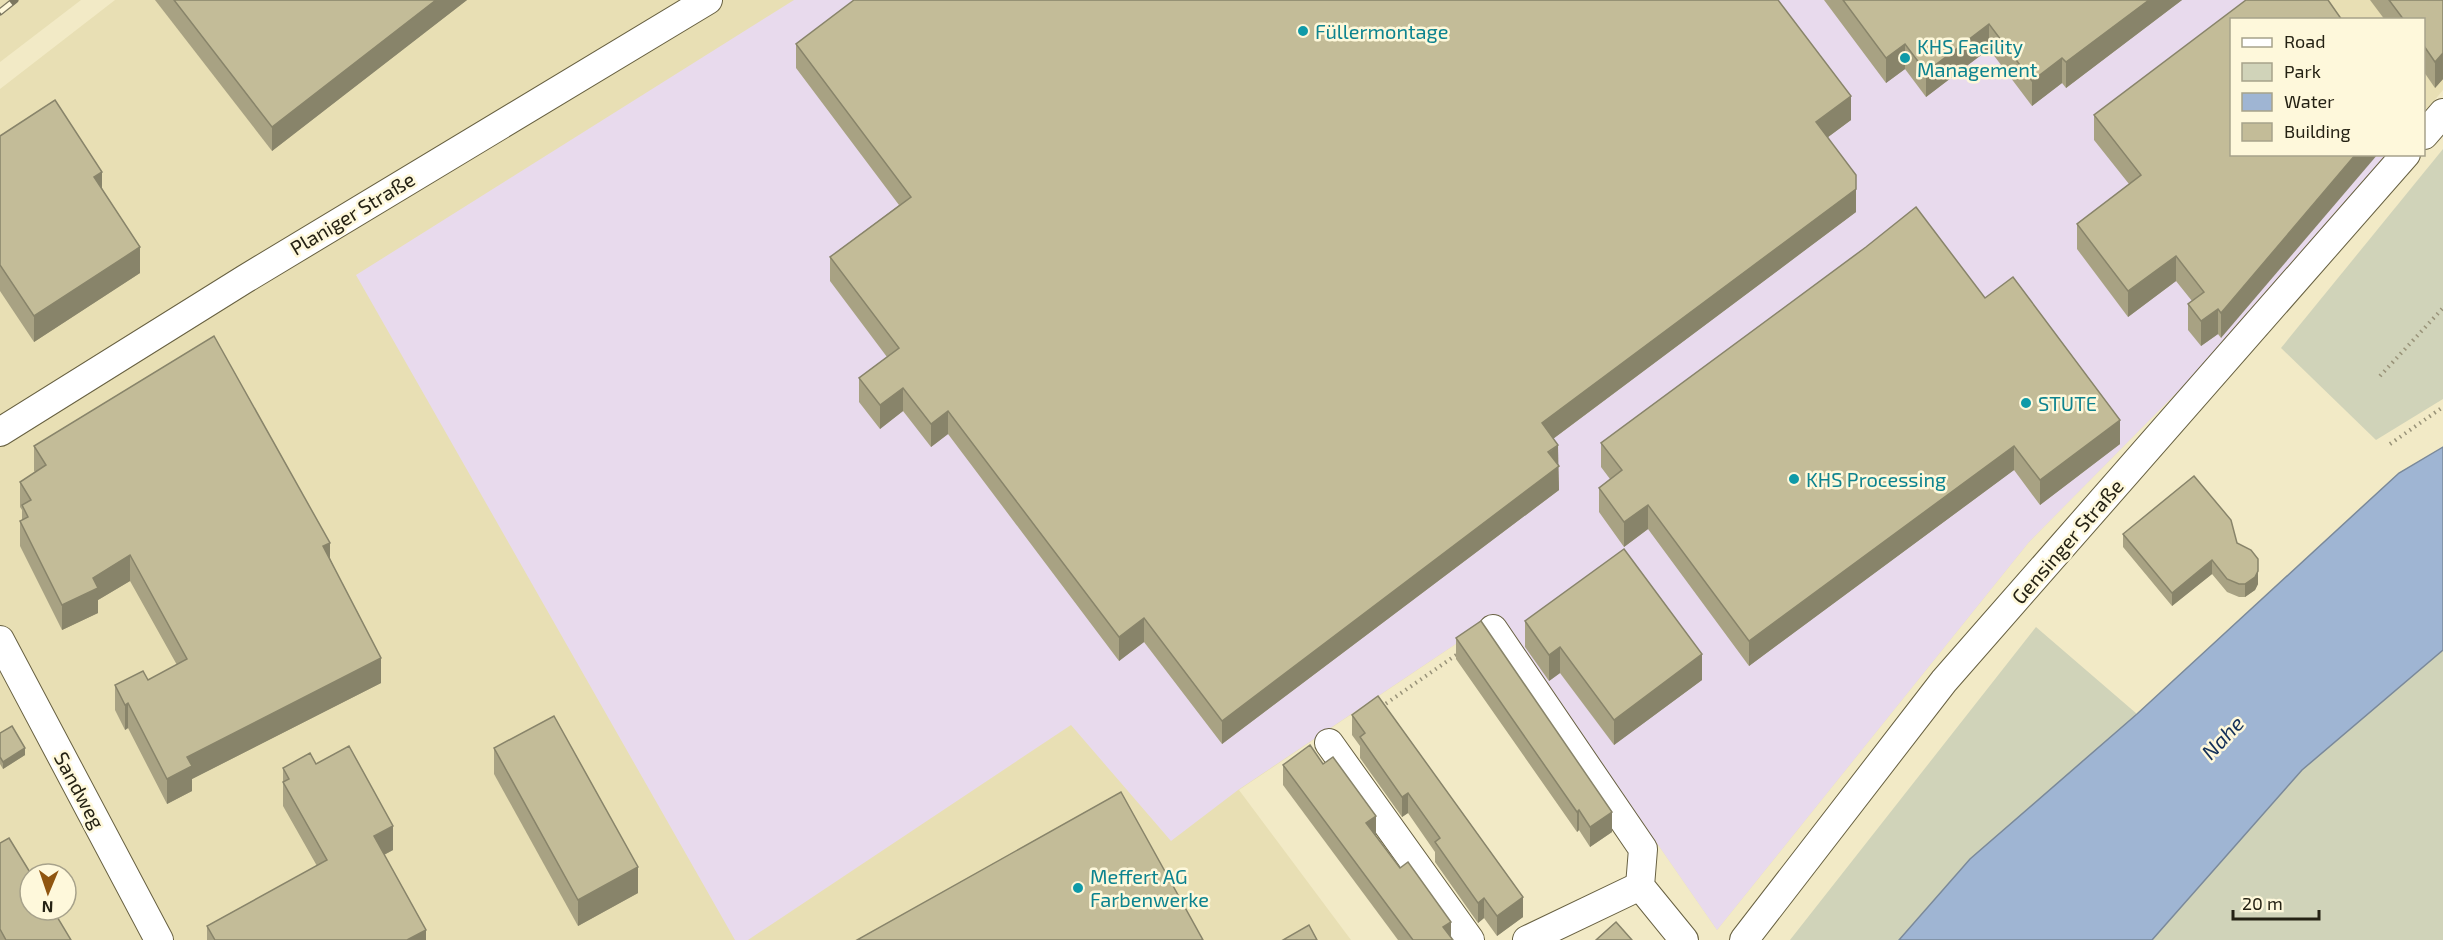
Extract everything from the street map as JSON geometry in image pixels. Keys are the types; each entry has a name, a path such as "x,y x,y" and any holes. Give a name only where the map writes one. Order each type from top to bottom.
{"street":[{"name":"Planiger Straße","path":"0,432 255,272 708,0"},
{"path":"2425,134 2443,113"},
{"name":"Gensinger Straße","path":"1744,940 1944,681 2404,156"},
{"path":"1493,629 1643,849 1640,886 1684,940"},
{"name":"Sandweg","path":"0,640 159,940"},
{"path":"1329,743 1470,940"},
{"path":"1527,940 1640,886"}],"path":[{"path":"2380,376 2443,308"},
{"path":"2390,444 2443,408"},
{"path":"1377,710 1493,629"}],"shaded area":[{"path":"0,0 81,0 0,62"},
{"path":"115,0 2443,0 2443,90 2425,112 2425,18 2230,18 2232,156 2200,369 2029,542 1717,930 1499,615 1239,790 1351,940 0,940 0,89"},
{"path":"794,0 2326,0 2241,18 2230,18 2230,156 2386,156 2200,369 2029,542 1717,930 1499,615 1238,790 1171,841 1071,725 748,940 735,940 356,275"}],"green space":[{"path":"2443,149 2443,399 2376,440 2281,348"},
{"path":"2036,627 2137,714 1970,859 1899,940 1790,940"},
{"path":"2443,650 2443,940 2152,940 2302,770"}],"water":[{"name":"Nahe","path":"2443,447 2443,650 2302,770 2152,940 1899,940 1970,859 2137,714 2399,473"}],"building":[{"path":"174,0 436,0 272,127"},
{"path":"854,0 1778,0 1851,96 1816,122 1856,175 1856,189 1542,423 1558,445 1548,452 1559,466 1222,721 1144,618 1119,637 948,411 931,424 903,388 880,405 859,378 899,348 830,257 911,197 796,44"},
{"path":"1843,0 2149,0 2066,62 2062,58 2032,81 1989,24 1926,72 1905,44 1886,58"},
{"path":"2246,0 2328,0 2341,18 2230,18 2230,156 2354,156 2221,313 2218,309 2201,321 2188,304 2204,292 2176,256 2128,291 2077,224 2141,175 2094,115"},
{"path":"2389,0 2443,0 2443,53 2435,62 2425,47 2425,18 2402,18"},
{"path":"55,100 102,172 94,177 140,247 34,316 0,265 0,136"},
{"name":"KHS Processing","path":"1916,207 1985,298 2013,277 2120,420 2040,480 2014,446 1749,641 1648,505 1624,522 1599,488 1622,470 1601,443 1866,247"},
{"path":"214,336 330,543 323,546 381,658 187,757 192,766 167,779 128,703 125,705 115,685 143,671 148,680 187,659 130,555 93,578 98,588 62,605 20,521 28,517 22,505 31,500 20,482 46,465 34,446"},
{"path":"2194,476 2231,520 2237,543 2251,550 2258,559 2258,571 2255,577 2245,584 2227,579 2212,560 2172,593 2123,534"},
{"path":"1624,549 1702,654 1614,720 1560,647 1549,655 1525,621"},
{"path":"1481,621 1612,812 1590,827 1579,810 1577,812 1456,638"},
{"path":"1378,696 1523,897 1497,916 1484,898 1478,903 1435,842 1440,838 1408,793 1402,797 1360,737 1365,733 1352,715"},
{"path":"554,716 638,867 578,900 494,748"},
{"path":"12,726 25,748 3,762 0,757 0,733"},
{"path":"1310,745 1323,764 1333,757 1376,816 1366,823 1400,868 1408,862 1451,922 1443,927 1453,940 1413,940 1283,765"},
{"path":"349,746 393,826 374,836 426,930 407,940 215,940 207,926 327,860 283,782 289,779 283,768 310,753 316,764"},
{"name":"Meffert AG Farbenwerke","path":"1121,792 1203,940 857,940"},
{"path":"9,838 24,862 18,862 18,922 60,922 71,940 6,940 0,929 0,843"},
{"path":"1616,922 1632,940 1596,940"},
{"path":"1309,925 1317,940 1283,940"}],"railway":[{"path":"0,12 15,0"}],"place":[{"name":"Füllermontage","path":"1303,31"},
{"name":"KHS Facility Management","path":"1905,58"},
{"name":"STUTE","path":"2026,403"},
{"name":"KHS Processing","path":"1794,479"},
{"name":"Meffert AG Farbenwerke","path":"1078,888"}]}
